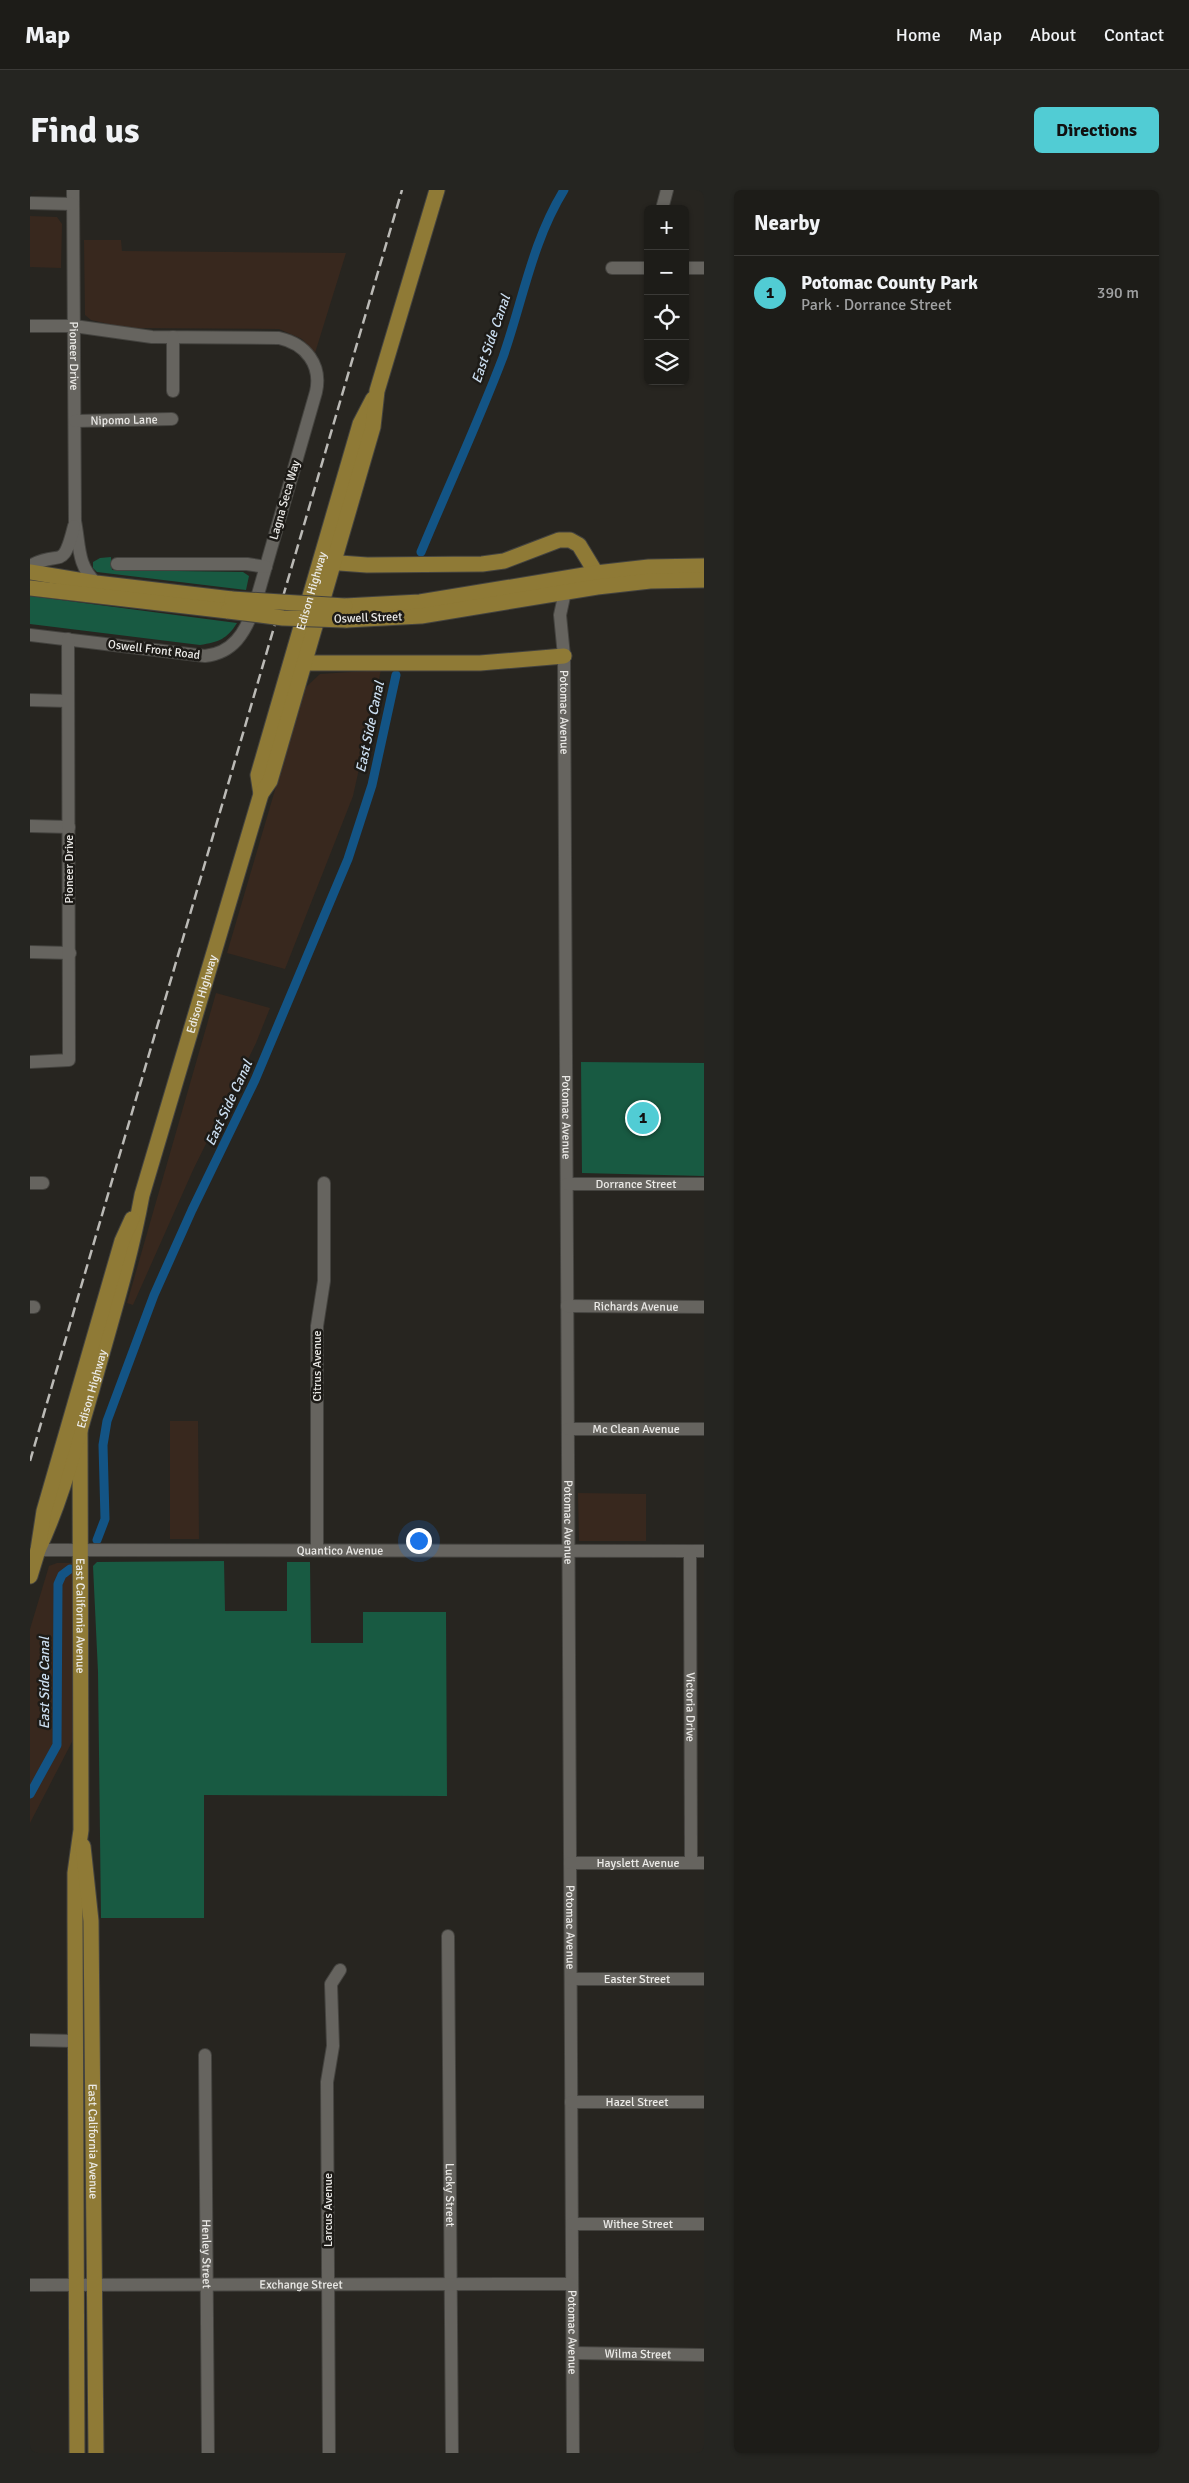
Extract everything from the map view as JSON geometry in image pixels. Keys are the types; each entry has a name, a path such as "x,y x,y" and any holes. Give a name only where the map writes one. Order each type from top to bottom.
{"main road":[{"name":"Edison Highway","path":"30,1576 38,1550 44,1510 122,1241 142,1194 261,794 270,781 298,661 327,562 373,427 378,391 436,190"},
{"path":"327,562 482,564 504,560 559,540 570,540 579,545 596,573"},
{"name":"Oswell Street","path":"346,613 596,573 649,567 704,566"},
{"name":"Oswell Street","path":"30,572 230,605"},
{"name":"Oswell Street","path":"30,588 230,605 284,604 346,613 421,616 565,592 650,581 704,580"},
{"path":"298,661 480,664 564,656"},
{"name":"Edison Highway","path":"38,1550 52,1521 80,1429 133,1246 142,1194"},
{"name":"East California Avenue","path":"76,1402 80,1429 81,1550 81,1830 75,1872 77,2453"},
{"name":"East California Avenue","path":"81,1830 88,1874 91,1920 96,2453"},
{"path":"76,2041 81,2046 83,2055 84,2096 92,2122"}],"street":[{"name":"Pioneer Drive","path":"73,190 76,521 82,565 86,573 96,583"},
{"path":"663,205 668,190"},
{"path":"30,204 73,204"},
{"path":"612,268 644,268"},
{"path":"689,268 704,268"},
{"path":"30,326 74,326 132,336 173,337 172,391"},
{"name":"Lagna Seca Way","path":"173,337 279,338 289,340 305,350 311,358 317,377 316,392 254,608"},
{"name":"Nipomo Lane","path":"75,420 172,419"},
{"name":"Pioneer Drive","path":"30,566 62,558 67,553 76,521"},
{"path":"117,564 247,564 266,567"},
{"name":"Potomac Avenue","path":"565,592 560,615 564,656 574,2453"},
{"name":"Oswell Front Road","path":"30,635 211,656 222,653 238,640 254,608"},
{"name":"Pioneer Drive","path":"30,1062 69,1060 68,639"},
{"path":"30,700 68,701"},
{"path":"30,826 69,827"},
{"path":"30,952 70,953"},
{"path":"30,1183 43,1183"},
{"name":"Citrus Avenue","path":"318,1550 317,1326 324,1281 324,1183"},
{"name":"Dorrance Street","path":"567,1184 704,1184"},
{"name":"Richards Avenue","path":"567,1306 704,1307"},
{"name":"Mc Clean Avenue","path":"568,1429 704,1429"},
{"name":"Quantico Avenue","path":"38,1550 704,1551"},
{"name":"Victoria Drive","path":"690,1551 698,1863"},
{"name":"Hayslett Avenue","path":"570,1863 698,1863"},
{"name":"Lucky Street","path":"448,1936 452,2453"},
{"name":"Larcus Avenue","path":"329,2453 327,2082 332,2046 332,1984 340,1970"},
{"name":"Easter Street","path":"571,1979 704,1979"},
{"path":"30,2040 76,2041"},
{"name":"Henley Street","path":"205,2055 208,2453"},
{"name":"Hazel Street","path":"571,2102 704,2102"},
{"name":"Withee Street","path":"572,2224 704,2224"},
{"name":"Exchange Street","path":"30,2285 572,2284"},
{"name":"Wilma Street","path":"573,2353 704,2355"}],"shaded area":[{"path":"30,216 57,217 62,224 61,268 30,267"},
{"path":"84,240 121,240 122,251 346,253 315,353 302,339 279,329 127,328 91,320 85,315"},
{"path":"381,670 353,796 285,969 227,953 305,688 320,674"},
{"path":"216,993 270,1008 256,1043 193,1170 133,1305 127,1303"},
{"path":"170,1421 198,1421 199,1539 170,1539"},
{"path":"578,1493 646,1494 646,1541 579,1541"},
{"path":"57,1563 74,1563 74,1738 30,1823 30,1629 49,1566"}],"green space":[{"path":"111,557 112,570 243,572 249,576 246,590 97,572 93,568 93,562 100,558"},
{"path":"30,596 237,623 230,633 222,639 200,645 30,624"},
{"path":"581,1062 704,1063 704,1176 582,1173"},
{"path":"224,1561 225,1611 287,1611 287,1562 310,1562 311,1643 363,1643 363,1612 446,1612 447,1796 204,1795 204,1918 101,1918 98,1672 93,1566 97,1562"}],"waterway":[{"name":"East Side Canal","path":"421,552 503,357 536,251 553,210 564,190"},
{"name":"East Side Canal","path":"97,1540 105,1519 103,1445 107,1421 154,1295 192,1210 255,1080 348,859 372,785 396,675"},
{"name":"East Side Canal","path":"30,1794 57,1745 58,1584 62,1575 70,1569"}],"railway":[{"path":"30,1461 402,190"}],"place":[{"name":"Potomac County Park","path":"643,1118"}]}
